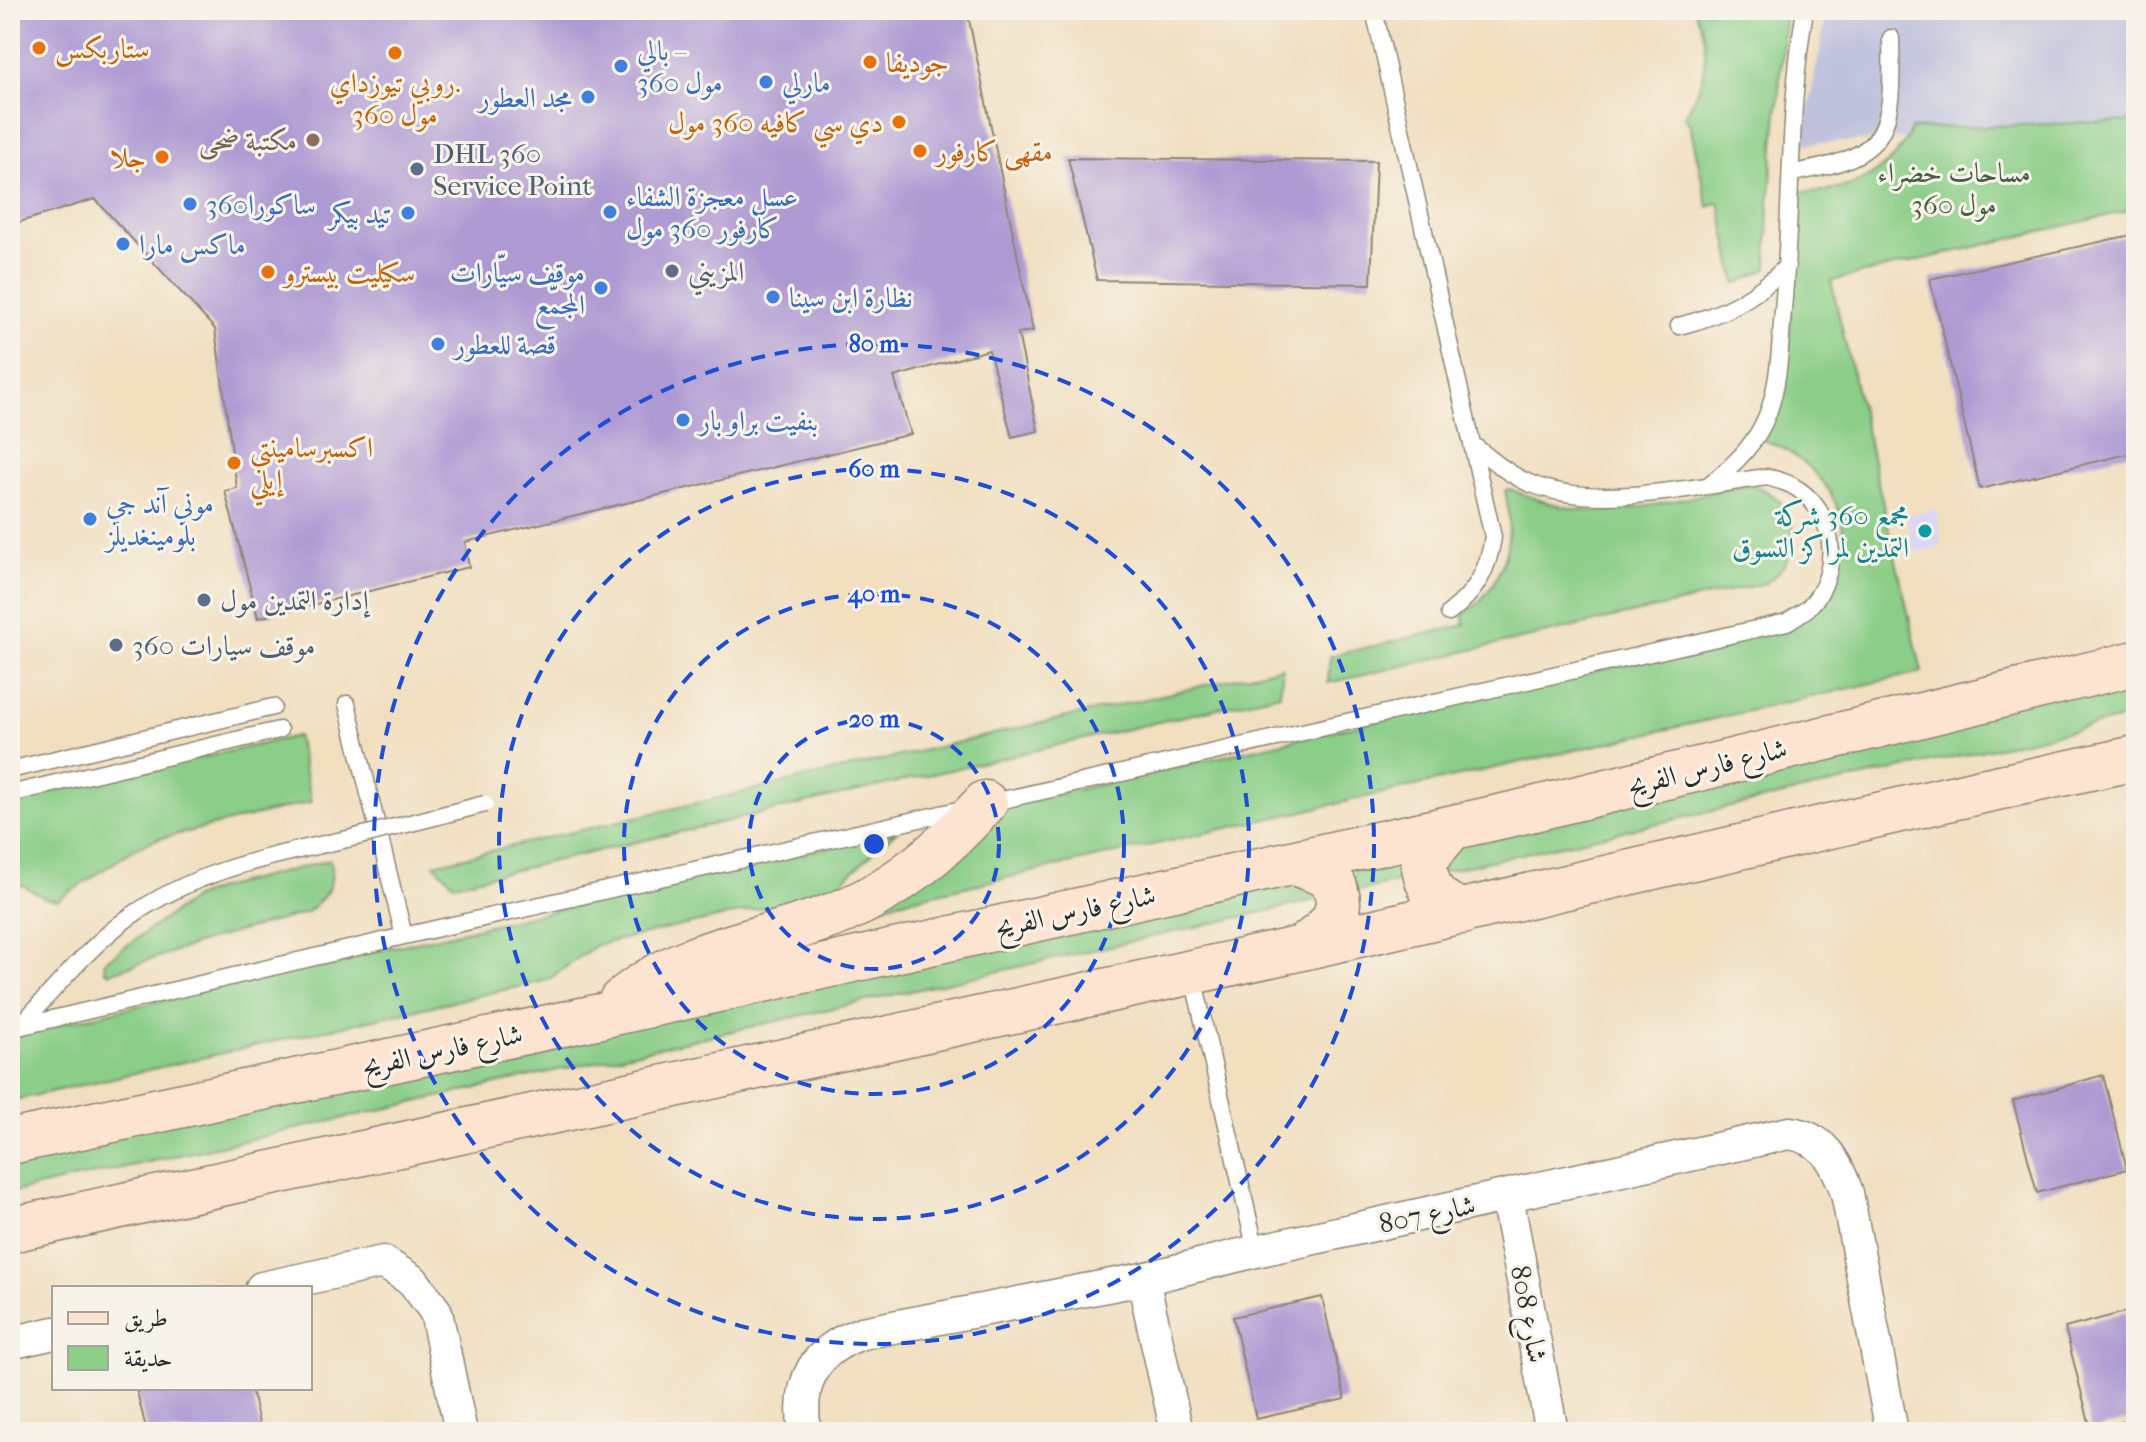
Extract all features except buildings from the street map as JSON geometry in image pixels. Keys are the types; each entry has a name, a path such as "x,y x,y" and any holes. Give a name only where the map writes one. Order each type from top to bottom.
{"street":[{"name":"شارع فارس الفريح","path":"10,1142 605,1015 1451,828 2136,663"},
{"path":"10,1230 1192,973 2136,758"},
{"path":"605,1015 652,979 679,965 844,911 884,890 921,865 985,803"},
{"path":"1451,828 1423,862 1428,887 1440,902 1462,912"},
{"path":"1295,863 1328,876 1336,888 1339,902 1334,919 1324,932 1302,948"},
{"name":"شارع 807","path":"805,1432 802,1414 808,1378 830,1347 862,1333 1143,1279 1256,1251 1789,1133 1804,1135 1817,1142 1840,1170 1892,1432"},
{"name":"شارع 808","path":"1507,1197 1552,1432"},
{"path":"271,1286 383,1262 413,1281 436,1312 461,1432"},
{"path":"1143,1279 1177,1432"},
{"path":"10,1343 52,1333"}],"lane":[{"path":"1374,10 1493,537 1481,580 1467,599 1449,613"},
{"path":"1709,484 1733,465 1753,442 1767,416 1776,387 1805,10"},
{"path":"1792,173 1832,166 1870,148 1888,122 1892,97 1891,38"},
{"path":"1679,326 1727,311 1769,284 1787,266"},
{"path":"15,1028 404,936 1787,622 1807,608 1822,589 1831,566 1831,542 1824,518 1810,498 1790,484 1767,477 1604,497 1560,493 1528,483 1499,466 1473,445"},
{"path":"347,704 404,936"},
{"path":"10,770 273,707"},
{"path":"10,794 279,730"},
{"path":"15,1028 98,942 156,899 222,869 485,804"},
{"path":"1192,973 1256,1251"}],"shaded area":[{"path":"1827,10 2136,10 2136,127 1802,144"},
{"name":"مجمع 360 شركة التمدين لمراكز التسوق","path":"1936,509 1942,546 1914,553 1907,516"}],"green space":[{"path":"1694,10 1786,10 1769,204 1767,269 1736,284 1719,202 1708,207 1690,125 1684,117 1697,92 1704,65 1704,38"},
{"name":"مساحات خضراء 360 مول","path":"2136,121 2136,209 1831,281 1922,672 867,909 976,813 1787,626 1825,584 1835,569 1842,548 1842,527 1837,506 1827,488 1796,457 1757,438 1784,373 1789,347 1797,191 1832,190 1864,179 1891,159 1911,129"},
{"path":"1748,484 1766,491 1779,501 1793,527 1789,557 1780,571 1766,583 1328,683 1330,656 1465,625 1463,615 1488,591 1504,560 1509,526 1505,491 1509,489 1565,507 1600,511 1656,505"},
{"path":"1283,667 1280,694 454,884 434,864"},
{"path":"2136,670 2136,716 10,1193 10,1147"},
{"path":"297,736 311,802 154,840 133,850 58,900 47,899 10,878 10,801"},
{"path":"896,832 834,888 775,905 596,945 548,980 10,1101 10,1035"},
{"path":"330,860 330,885 305,913 212,939 110,973 104,970 105,961 194,898 220,888"}],"place":[{"name":"ستاربكس","path":"39,48"},
{"name":"روبي تيوزداي. 360 مول","path":"395,53"},
{"name":"جوديفا","path":"870,62"},
{"name":"بالي – 360 مول","path":"621,66"},
{"name":"مارلي","path":"766,82"},
{"name":"مجد العطور","path":"588,97"},
{"name":"دي سي كافيه 360 مول","path":"899,122"},
{"name":"مكتبة ضحى","path":"313,140"},
{"name":"مقهى كارفور","path":"920,151"},
{"name":"جلا","path":"162,157"},
{"name":"DHL 360 Service Point","path":"417,169"},
{"name":"ساكورا360","path":"190,204"},
{"name":"عسل معجزة الشفاء كارفور 360 مول","path":"610,212"},
{"name":"تيد بيكر","path":"408,213"},
{"name":"ماكس مارا","path":"123,244"},
{"name":"المزيني","path":"672,271"},
{"name":"سكيليت بيسترو","path":"268,272"},
{"name":"موقف سيّارات المجمّع","path":"601,288"},
{"name":"نظارة ابن سينا","path":"773,297"},
{"name":"قصة للعطور","path":"438,344"},
{"name":"بنفيت براو بار","path":"683,420"},
{"name":"اكسبرسامينتي إيلي","path":"234,463"},
{"name":"موني آند جي بلومينغديلز","path":"90,519"},
{"name":"مجمع 360 شركة التمدين لمراكز التسوق","path":"1925,531"},
{"name":"إدارة التمدين مول","path":"204,600"},
{"name":"موقف سيارات 360","path":"116,645"}]}
